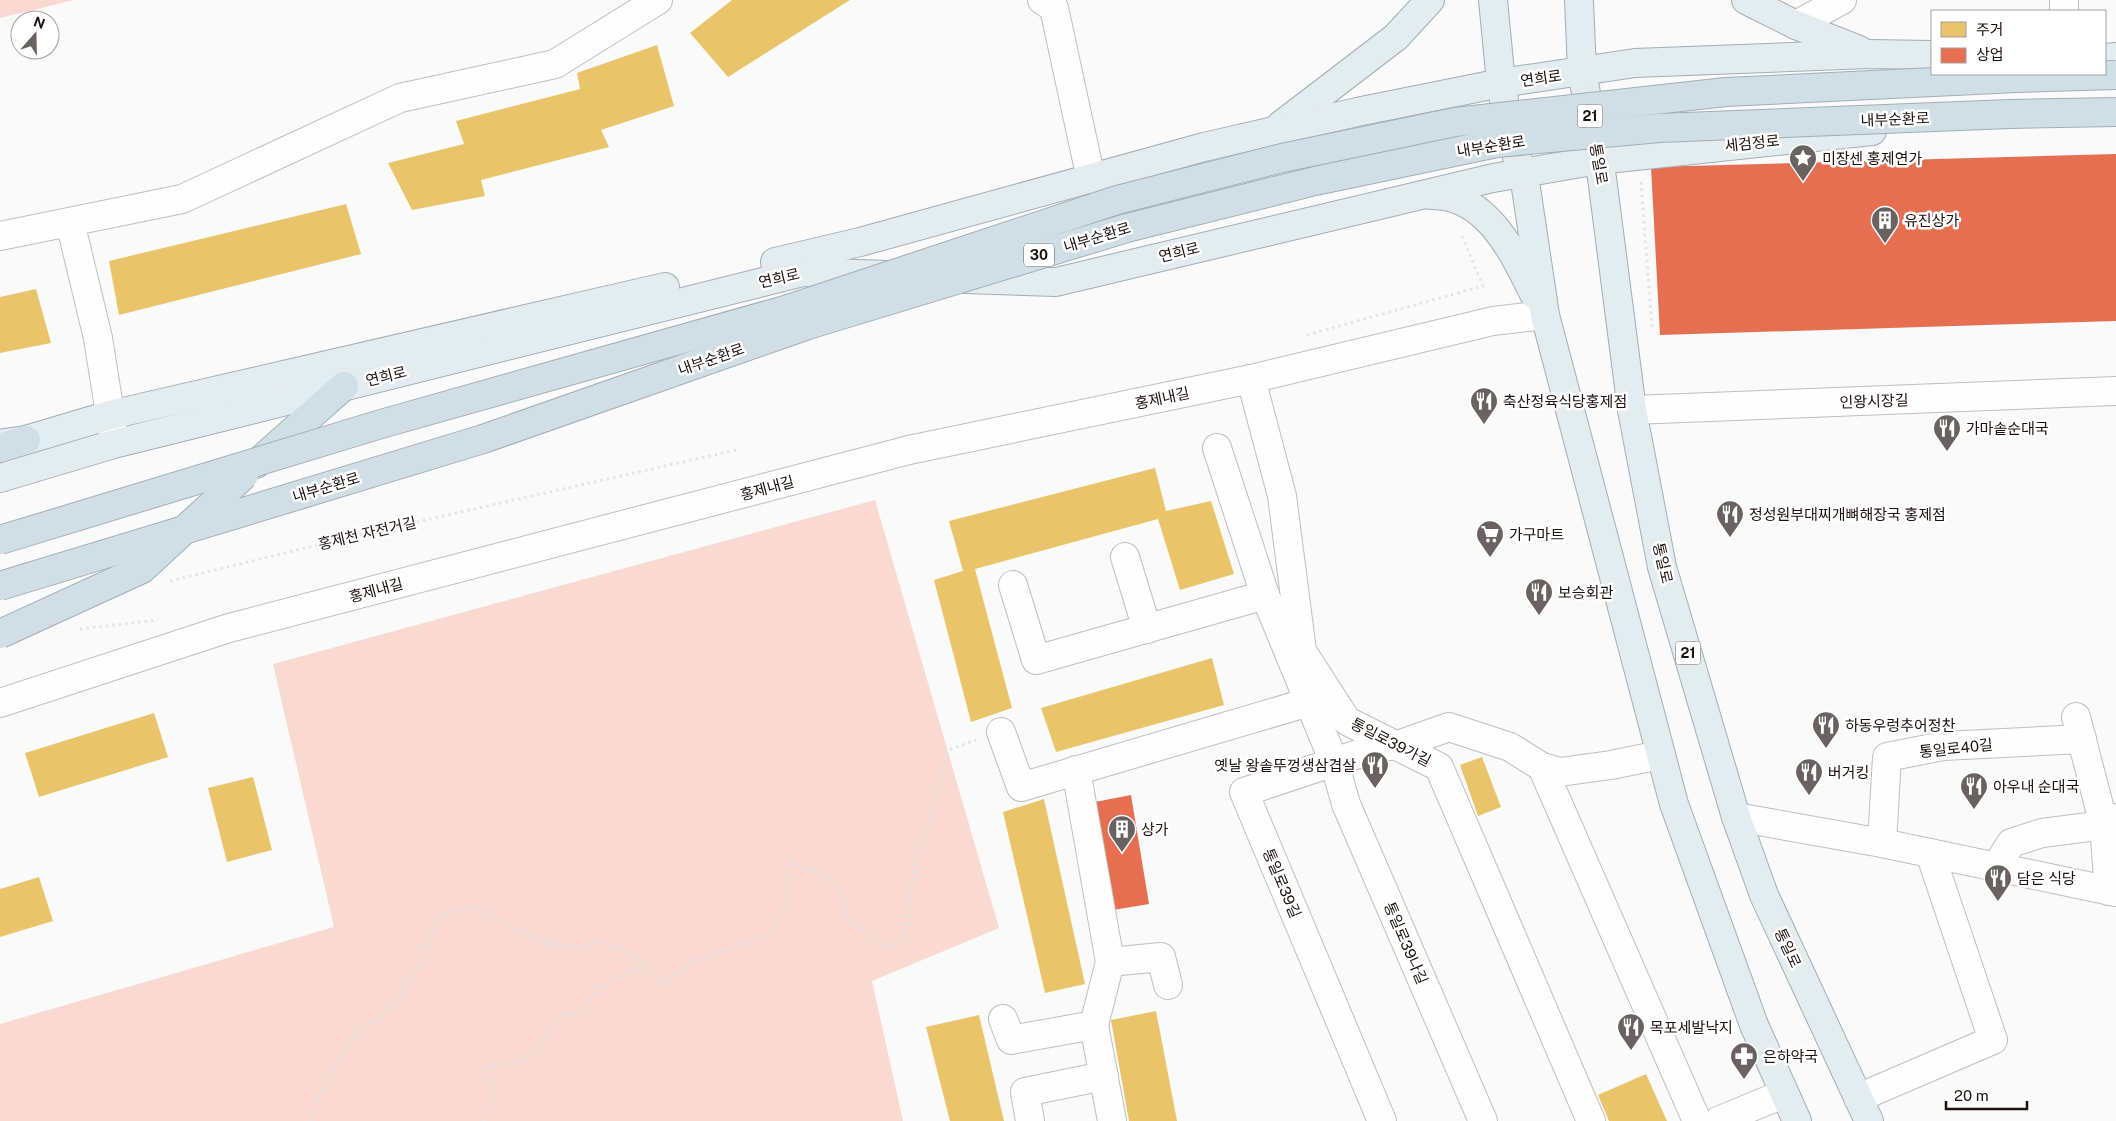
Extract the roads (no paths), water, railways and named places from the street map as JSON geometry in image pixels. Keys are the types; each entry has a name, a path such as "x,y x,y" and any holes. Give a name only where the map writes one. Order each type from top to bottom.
{"highway":[{"name":"내부순환로","path":"0,540 381,424 784,310 1117,200 1282,158 1455,122 1717,93 2017,78 2116,76"},
{"name":"내부순환로","path":"0,586 483,439 818,322 1127,228 1315,181 1497,143 1659,128 2010,114 2116,112"},
{"path":"0,634 142,569 244,474 344,386"},
{"path":"0,448 13,442"}],"main road":[{"path":"1274,131 1396,37 1430,0"},
{"path":"1493,0 1501,83 1520,173 1526,188 1545,315 1660,755 1674,804 1750,1016 1783,1094 1797,1121"},
{"name":"통일로","path":"1580,0 1582,72 1598,160 1632,410 1662,568 1736,817 1764,895 1864,1109"},
{"path":"1746,0 1796,26 1870,54"},
{"path":"1582,72 1635,63 1870,54 1931,55"},
{"name":"연희로","path":"13,442 110,415 860,242 1204,147 1357,112 1501,83 1582,72"},
{"name":"세검정로","path":"1598,160 1916,126 2116,122"},
{"name":"연희로","path":"0,478 114,444 803,272 1056,282 1418,195 1520,173 1598,160"},
{"path":"1418,195 1438,194 1453,198 1469,204 1491,221 1516,258 1545,315"}],"street":[{"path":"0,236 182,199 400,98 555,64 658,0"},
{"path":"1042,0 1054,8 1091,179"},
{"path":"1796,26 1842,0"},
{"path":"70,222 98,338 114,444"},
{"name":"홍제내길","path":"0,703 229,628 909,450 1252,379 1493,321 1545,315"},
{"name":"통일로39가길","path":"1252,379 1282,496 1302,651 1347,721 1439,767 1591,1121"},
{"name":"인왕시장길","path":"1632,410 2116,391"},
{"name":"통일로39나길","path":"1217,448 1265,595 1334,762 1346,804 1483,1121"},
{"path":"1125,557 1147,629"},
{"path":"1013,585 1036,660 1265,595"},
{"path":"1001,732 1021,787 1076,770 1314,714 1347,721"},
{"path":"1398,745 1449,727 1510,747 1542,767 1560,772 1611,765 1660,755"},
{"name":"통일로40길","path":"1882,843 1887,757 1943,746 2079,728 2110,821"},
{"name":"통일로39길","path":"1382,1121 1244,792 1376,748 1398,745"},
{"path":"1542,767 1696,1121"},
{"path":"1076,770 1110,962 1094,1025 1112,1121"},
{"path":"1736,817 1882,843 1996,867 2112,891 2110,821 2042,833 2011,843 1996,867"},
{"name":"통일로","path":"1864,1109 1993,1040 1930,853"},
{"path":"1110,962 1161,957 1168,985"},
{"path":"1003,1019 1012,1040 1094,1025"},
{"path":"1030,1121 1025,1092 1104,1076"},
{"path":"1718,1121 1783,1094"}],"place":[{"name":"미장센 홍제연가","path":"1803,182"},
{"name":"유진상가","path":"1885,244"},
{"name":"축산정육식당홍제점","path":"1484,425"},
{"name":"가마솥순대국","path":"1947,452"},
{"name":"정성원부대찌개뼈해장국 홍제점","path":"1730,538"},
{"name":"가구마트","path":"1490,558"},
{"name":"보승회관","path":"1539,616"},
{"name":"하동우렁추어정찬","path":"1826,749"},
{"name":"옛날 왕솥뚜껑생삼겹살","path":"1375,789"},
{"name":"버거킹","path":"1809,796"},
{"name":"아우내 순대국","path":"1974,810"},
{"name":"상가","path":"1122,853"},
{"name":"담은 식당","path":"1998,902"},
{"name":"목포세발낙지","path":"1631,1051"},
{"name":"은하약국","path":"1744,1080"}]}
